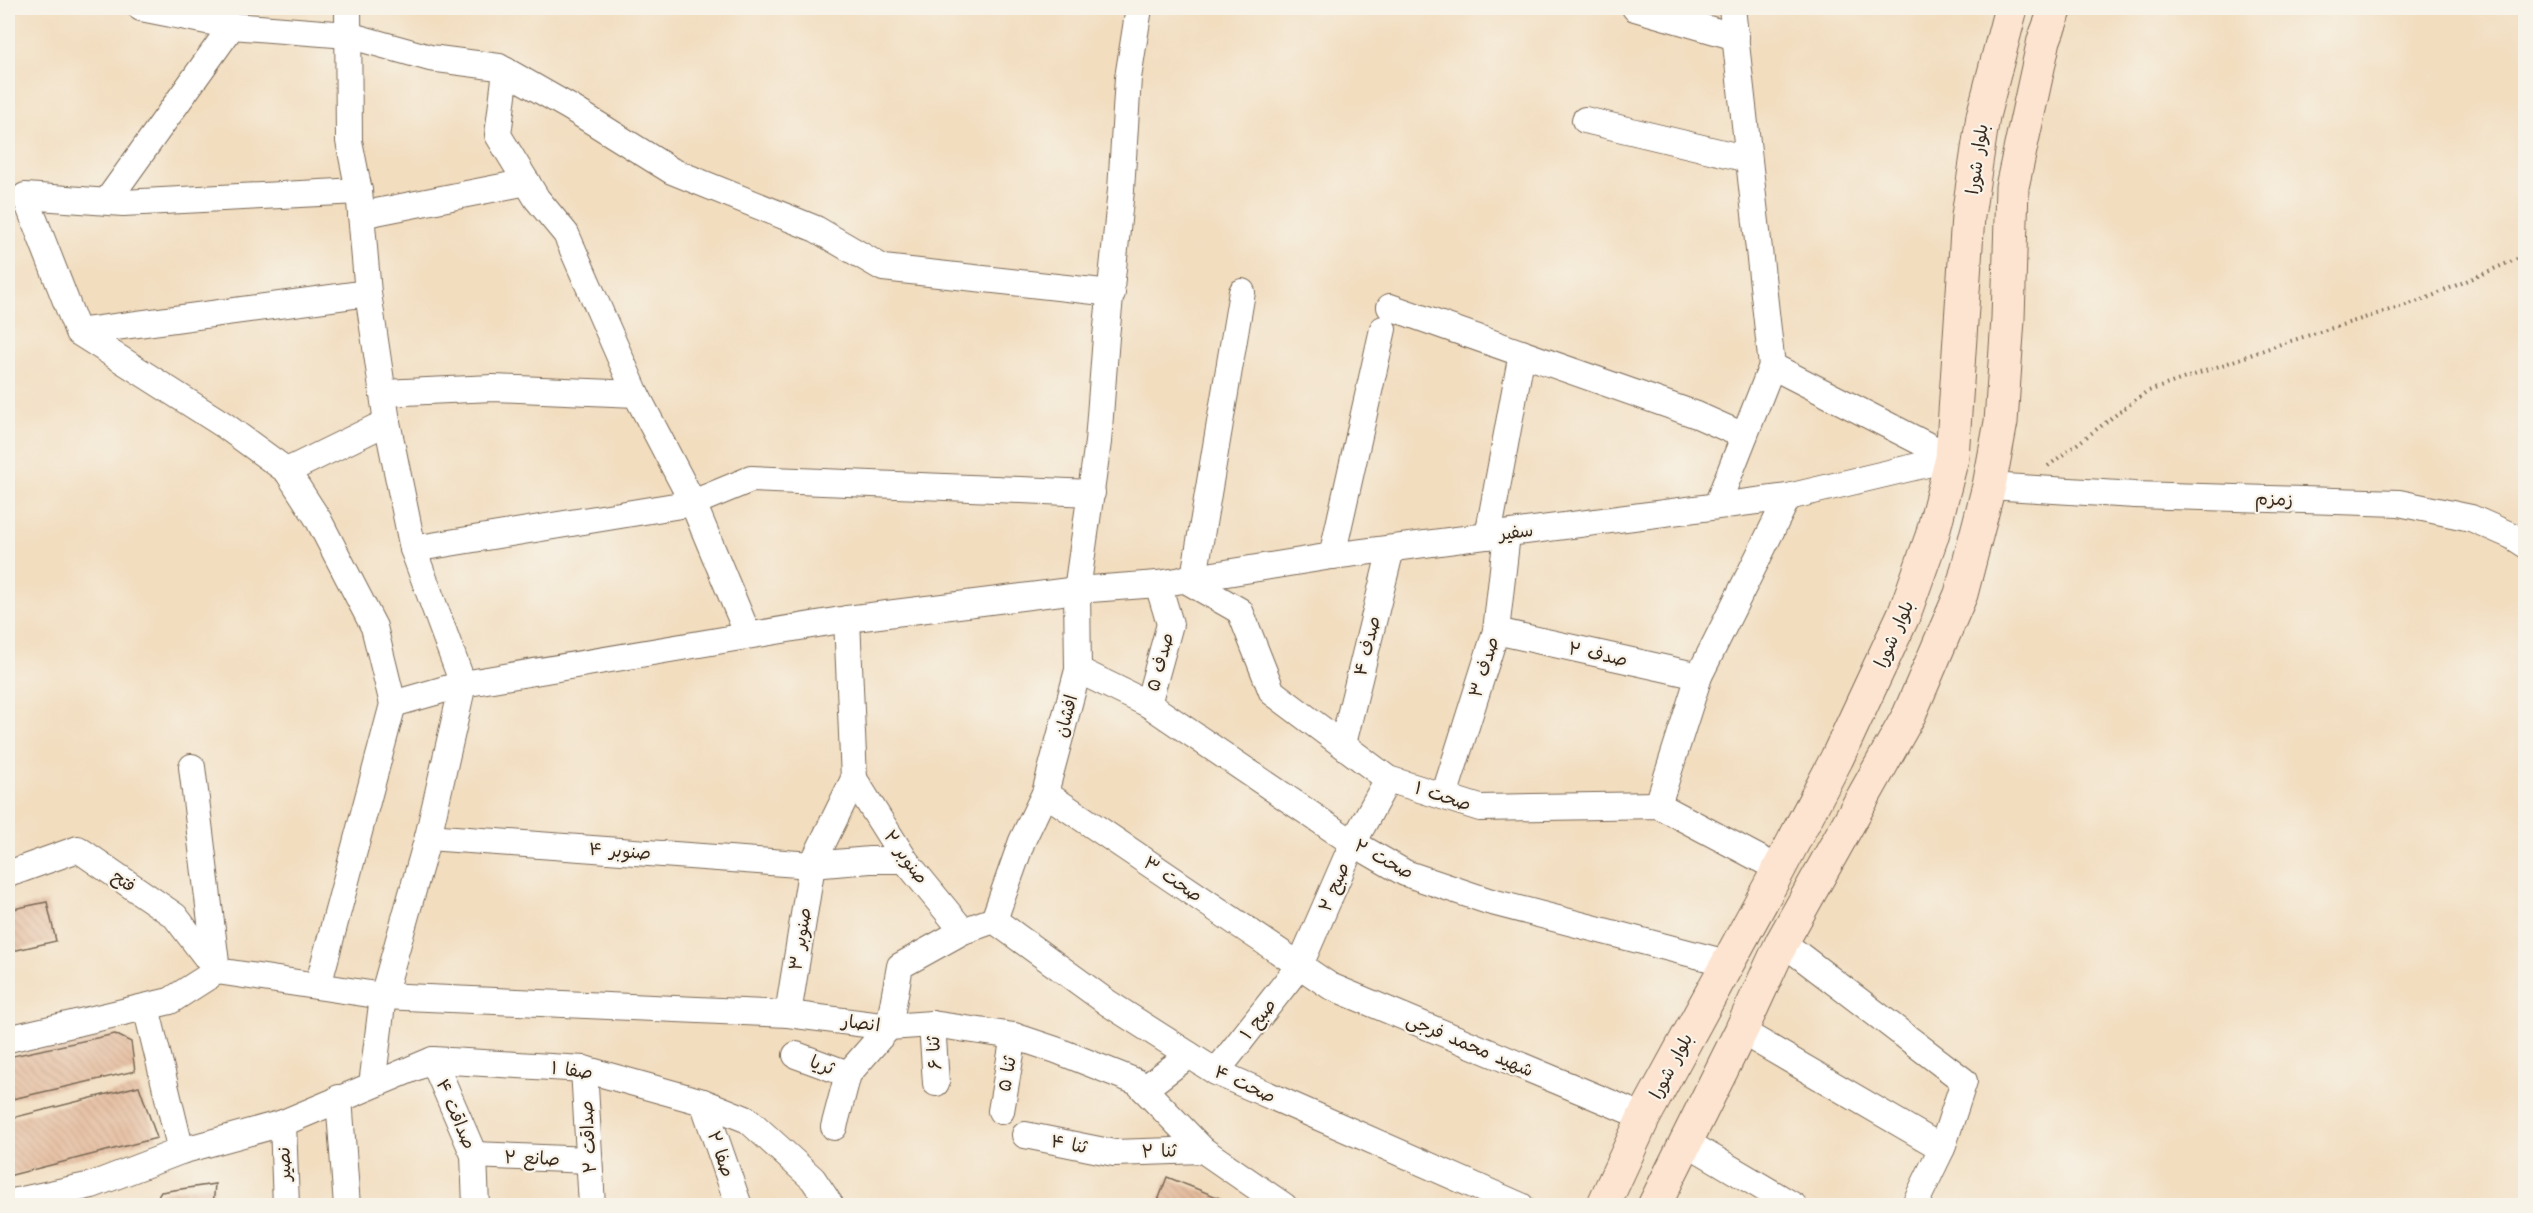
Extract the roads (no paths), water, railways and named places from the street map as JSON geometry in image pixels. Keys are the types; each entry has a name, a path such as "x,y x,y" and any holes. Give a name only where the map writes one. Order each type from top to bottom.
{"main road":[{"name":"بلوار شورا","path":"1603,1206 1644,1117 1837,758 1905,612 1932,537 1952,459 1968,216 1983,116 2011,8"},
{"path":"1654,1206 1741,1031 1782,942 1909,715 2002,487 2001,422 2008,319 2012,187 2044,40 2056,8"},
{"path":"1779,869 1805,902"}],"street":[{"path":"141,8 232,26 348,35 430,58 499,67 672,171 816,229 883,267 1112,293"},
{"path":"348,8 350,141 360,203 368,293 387,422 413,549 463,684 428,837 383,996 372,1085"},
{"name":"افشان","path":"994,920 1022,841 1045,793 1078,670 1077,590 1092,494 1112,293 1128,78 1139,8"},
{"path":"1635,8 1736,37"},
{"path":"1717,505 1772,366 1732,8"},
{"path":"107,201 232,26"},
{"path":"506,70 498,135 537,199 567,234 636,394 693,502 748,635"},
{"path":"1586,120 1748,159"},
{"path":"318,986 393,704 374,627 318,519 287,471 224,425 78,332 25,196 123,203 360,203 527,182"},
{"path":"1189,578 1242,292"},
{"path":"78,332 368,293"},
{"path":"1332,556 1386,318 1522,353 1697,415 1744,436"},
{"name":"صدف ۳","path":"1444,796 1496,631 1497,535 1522,353"},
{"path":"1772,366 1952,459"},
{"path":"383,393 493,388 636,394"},
{"path":"287,471 387,422"},
{"name":"سفیر","path":"393,704 463,684 847,619 1077,590 1158,584 1332,556 1788,497 1952,459"},
{"path":"413,549 693,502 752,480 1092,494"},
{"name":"زمزم","path":"2002,487 2146,496 2399,503 2471,518 2526,544"},
{"path":"1658,805 1699,676 1788,497"},
{"name":"صدف ۴","path":"1343,744 1391,549"},
{"name":"صحت ۱","path":"1189,578 1240,611 1272,692 1388,778 1479,808 1658,805 1779,869"},
{"name":"صدف ۵","path":"1148,704 1170,624 1158,584"},
{"path":"847,619 854,779"},
{"name":"صدف ۲","path":"1496,631 1699,676"},
{"name":"صحت ۲","path":"1078,670 1148,704 1353,843 1405,873 1488,901 1727,963"},
{"path":"8,1039 170,1001 218,971 192,767"},
{"name":"صبح ۲","path":"1300,965 1353,843 1388,778"},
{"name":"صنوبر ۲","path":"854,779 905,860 963,931"},
{"name":"صنوبر ۳","path":"788,1014 812,865 854,779"},
{"name":"صحت ۳","path":"1045,793 1300,965"},
{"name":"صنوبر ۴","path":"428,837 812,865 870,860 905,860"},
{"name":"فتح","path":"8,874 78,849 175,916 218,971"},
{"path":"834,1127 848,1074 890,1027 900,966 963,931 994,920"},
{"name":"صحت ۴","path":"994,920 1108,1003 1216,1072 1521,1206"},
{"path":"1782,942 1964,1082 1942,1148 1914,1206"},
{"name":"صبح ۱","path":"1216,1072 1300,965"},
{"name":"شهید محمد فرجی","path":"1300,965 1330,986 1644,1117"},
{"name":"انصار","path":"218,971 383,996 788,1014 890,1027 932,1024 1014,1036 1137,1082 1203,1150 1284,1206"},
{"path":"146,1007 181,1151"},
{"name":"ثنا ۶","path":"932,1024 936,1083"},
{"path":"1741,1031 1942,1148"},
{"name":"ثنا ۵","path":"1001,1111 1014,1036"},
{"name":"ثریا","path":"796,1054 848,1074"},
{"path":"1144,1089 1189,1055"},
{"name":"صفا ۱","path":"8,1203 92,1185 181,1151 283,1124 339,1098 433,1060 584,1069 703,1102 748,1120 813,1179 831,1206"},
{"name":"صداقت ۴","path":"433,1060 474,1155 476,1206"},
{"name":"صداقت ۲","path":"584,1069 592,1206"},
{"path":"339,1098 347,1206"},
{"name":"صفا ۲","path":"703,1102 739,1206"},
{"name":"نصیر","path":"283,1124 286,1206"},
{"name":"ثنا ۴","path":"1025,1135 1114,1153"},
{"path":"1686,1142 1794,1206"},
{"name":"ثنا ۲","path":"1114,1153 1203,1150"},
{"name":"صانع ۲","path":"474,1155 589,1160"}]}
